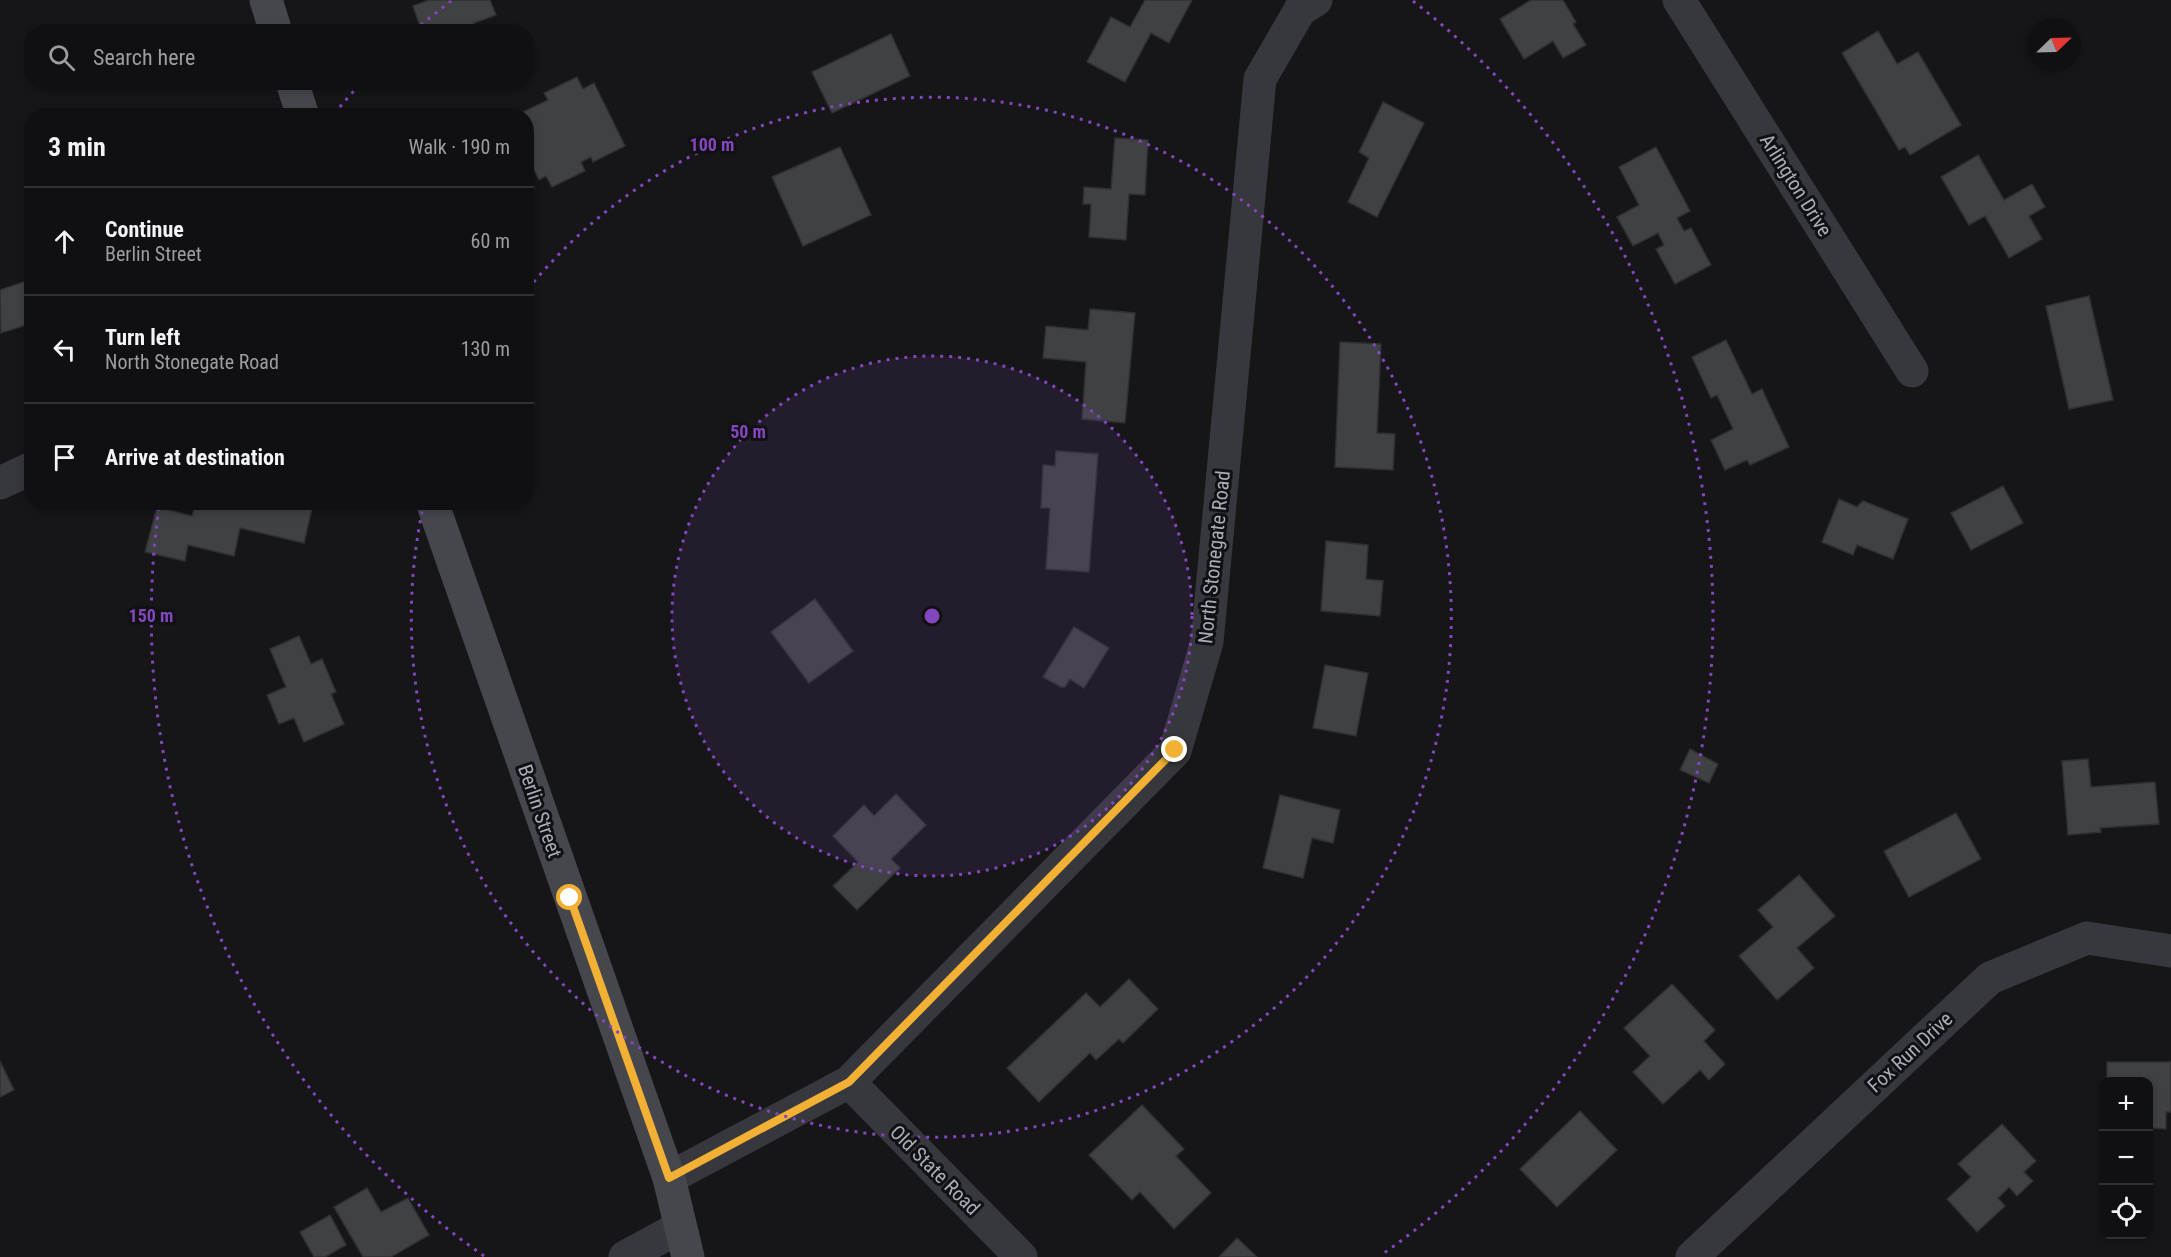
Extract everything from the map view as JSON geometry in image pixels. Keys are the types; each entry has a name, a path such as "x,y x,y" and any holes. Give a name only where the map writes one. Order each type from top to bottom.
{"main road":[{"path":"266,0 274,24"},
{"path":"295,90 300,108"},
{"name":"Berlin Street","path":"435,510 669,1178 684,1242"}],"street":[{"name":"North Stonegate Road","path":"669,1178 849,1082 1175,750 1207,642 1260,79 1300,10 1316,0"},
{"name":"Arlington Drive","path":"1679,0 1912,371"},
{"path":"0,483 24,472"},
{"name":"Fox Run Drive","path":"1692,1257 1990,978 2086,938 2171,951"},
{"name":"Old State Road","path":"849,1082 1021,1257"},
{"path":"625,1257 684,1242"}],"building":[{"path":"429,0 490,0 496,15 474,24 419,24 413,6"},
{"path":"1145,0 1192,0 1169,43 1151,33 1125,82 1087,62 1111,17 1130,27"},
{"path":"1531,0 1563,0 1576,22 1573,24 1586,45 1563,58 1553,41 1524,59 1500,19"},
{"path":"1878,31 1897,64 1918,52 1961,125 1910,155 1905,147 1899,150 1842,53"},
{"path":"891,34 910,76 832,113 812,72"},
{"path":"577,77 583,89 594,83 625,146 593,162 591,157 581,162 585,171 552,187 546,176 539,180 534,170 534,108 532,108 548,100 544,93"},
{"path":"1383,102 1424,123 1377,217 1348,202 1369,158 1359,152"},
{"path":"1115,138 1148,140 1145,195 1129,194 1126,240 1089,237 1091,204 1083,204 1084,187 1111,189"},
{"path":"840,147 871,215 803,246 772,177"},
{"path":"1656,147 1690,211 1677,218 1684,231 1691,228 1711,265 1675,284 1656,249 1664,245 1658,233 1633,246 1617,217 1639,205 1619,167"},
{"path":"1978,155 2004,200 2032,184 2045,207 2029,216 2042,239 2009,258 1985,216 1969,225 1941,177"},
{"path":"24,282 24,326 1,333 0,290"},
{"path":"2089,296 2113,400 2069,409 2046,306"},
{"path":"1090,309 1135,313 1125,423 1082,419 1086,362 1043,358 1046,326 1088,330"},
{"path":"1726,340 1752,394 1762,389 1789,447 1750,465 1747,460 1725,470 1711,440 1733,429 1717,395 1711,398 1692,357"},
{"path":"1340,342 1381,344 1377,433 1395,434 1393,470 1335,467"},
{"path":"1056,451 1098,454 1089,572 1046,569 1050,508 1041,508 1043,465 1055,466"},
{"path":"2003,486 2023,523 1971,550 1951,513"},
{"path":"1839,499 1857,507 1863,501 1908,519 1893,559 1857,545 1853,555 1822,542"},
{"path":"156,510 169,510 192,516 194,510 312,510 304,543 240,528 234,556 188,545 185,561 145,552"},
{"path":"1326,541 1368,545 1366,579 1383,581 1380,616 1321,611"},
{"path":"815,599 853,651 809,683 771,632"},
{"path":"1074,627 1109,648 1084,688 1070,679 1065,687 1061,687 1043,677"},
{"path":"299,636 311,664 322,659 336,692 331,694 344,724 304,742 294,718 279,724 267,695 286,687 270,649"},
{"path":"1325,665 1368,673 1356,736 1313,728"},
{"path":"1690,749 1718,764 1709,783 1680,770"},
{"path":"2088,759 2091,787 2155,782 2159,824 2100,828 2101,832 2068,835 2062,761"},
{"path":"896,794 926,825 891,859 900,868 857,910 833,886 858,862 833,836 864,805 874,816"},
{"path":"1280,795 1340,810 1333,843 1312,838 1303,878 1263,868"},
{"path":"1956,813 1981,859 1909,897 1884,851"},
{"path":"1799,875 1835,916 1797,948 1814,968 1777,1000 1739,956 1773,927 1758,910"},
{"path":"1129,979 1158,1009 1123,1043 1119,1039 1096,1060 1090,1053 1039,1102 1007,1068 1086,993 1100,1007"},
{"path":"1672,984 1715,1030 1704,1041 1725,1064 1709,1080 1700,1070 1663,1104 1633,1072 1650,1056 1624,1028"},
{"path":"0,1061 14,1090 0,1097"},
{"path":"2107,1062 2171,1062 2171,1112 2166,1112 2166,1129 2153,1128 2153,1077 2107,1077"},
{"path":"1142,1105 1184,1149 1176,1156 1211,1193 1174,1229 1140,1192 1132,1200 1089,1155"},
{"path":"1580,1111 1617,1150 1557,1207 1520,1169"},
{"path":"2002,1124 2036,1161 2024,1172 2033,1181 2017,1196 2009,1187 1998,1198 2005,1206 1977,1232 1947,1199 1971,1177 1958,1164"},
{"path":"367,1188 381,1212 408,1198 429,1235 391,1257 363,1257 334,1207"},
{"path":"330,1215 346,1245 325,1257 314,1257 300,1232"},
{"path":"1237,1238 1257,1257 1219,1257"}],"route":[{"path":"570,898 669,1178 849,1082 1175,750"}]}
